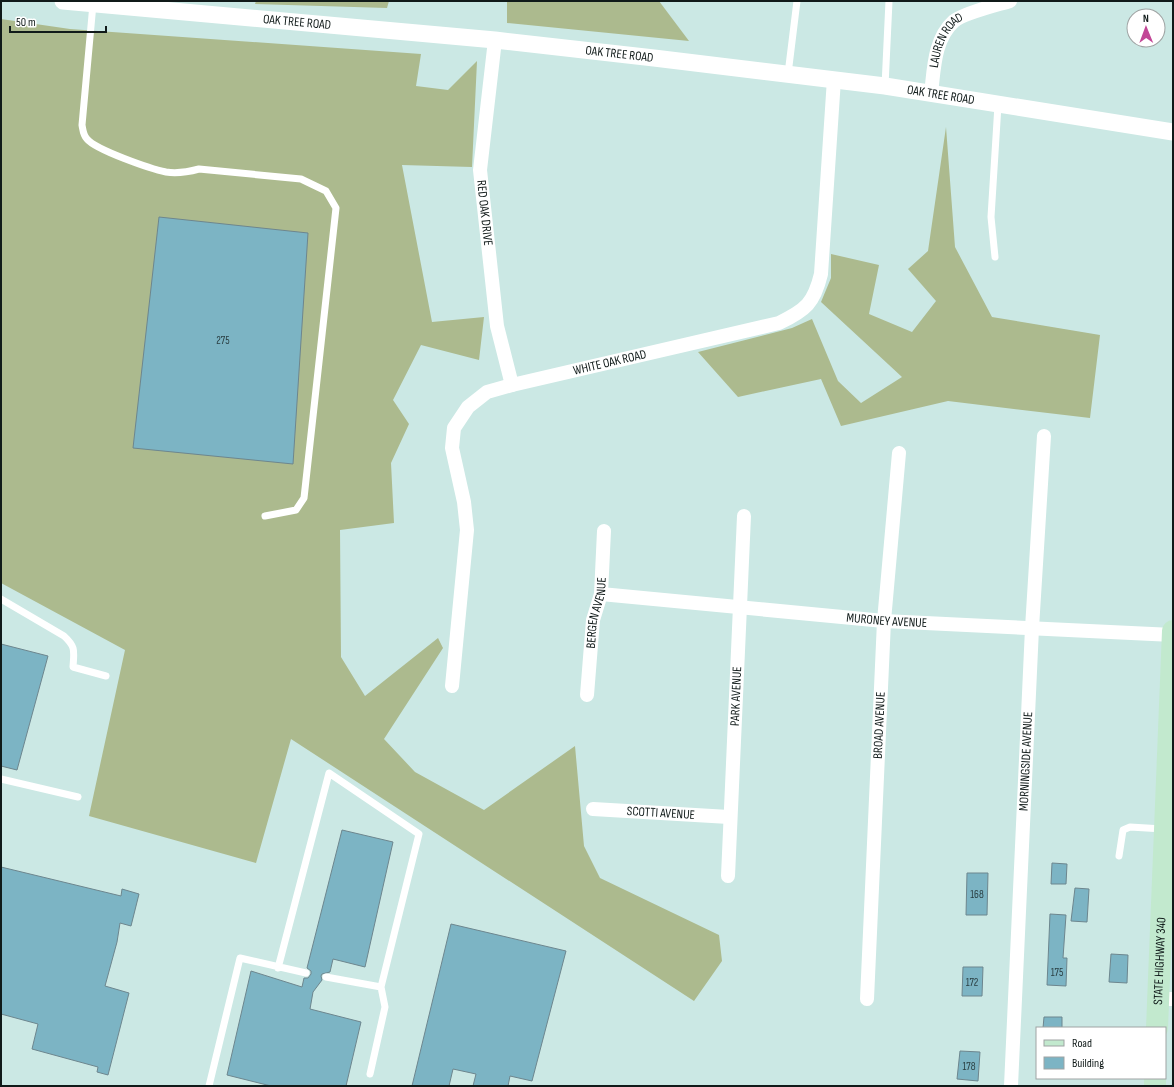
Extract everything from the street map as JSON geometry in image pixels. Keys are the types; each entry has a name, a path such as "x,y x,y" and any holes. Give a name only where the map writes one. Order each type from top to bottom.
{"main road":[{"name":"STATE HIGHWAY 340","path":"1157,1027 1166,999 1165,829 1172,688 1173,631"}],"street":[{"name":"OAK TREE ROAD","path":"63,1 93,4 123,4 495,40 834,79 1173,132"},
{"name":"LAUREN ROAD","path":"931,94 935,62 940,42 955,21 978,11 1010,1"},
{"name":"RED OAK DRIVE","path":"495,40 480,170 497,326 512,385"},
{"name":"WHITE OAK ROAD","path":"452,686 467,530 464,502 452,448 454,428 468,407 487,392 779,322 800,313 816,294 821,274 834,79"},
{"name":"MORNINGSIDE AVENUE","path":"1011,1086 1032,628 1044,436"},
{"name":"BROAD AVENUE","path":"867,999 884,621 899,453"},
{"name":"PARK AVENUE","path":"728,876 729,816 738,607 744,516"},
{"name":"BERGEN AVENUE","path":"587,695 593,620 601,594 604,531"},
{"name":"MURONEY AVENUE","path":"601,594 884,621 1173,635"},
{"name":"SCOTTI AVENUE","path":"593,809 729,816"}],"lane":[{"path":"788,74 797,1"},
{"path":"885,86 889,1"},
{"path":"93,4 82,125 83,132 87,139 97,146 150,168 166,172 183,173 199,169 301,180 326,191 336,208 304,498 296,510 265,516"},
{"path":"995,257 991,217 998,105"},
{"path":"1,599 64,636 72,643 74,650 73,667 106,676"},
{"path":"278,968 328,773 419,834 381,987 385,1007 370,1074"},
{"path":"1,779 78,797"},
{"path":"1119,856 1123,830 1130,827 1165,829"},
{"path":"209,1086 240,958 278,968 306,973"},
{"path":"326,977 381,987"}],"green space":[{"path":"256,1 389,1 387,8 255,4"},
{"path":"507,1 659,1 689,41 507,23"},
{"path":"1,19 70,29 421,54 416,86 448,90 477,61 472,167 402,165 432,322 484,317 479,360 421,345 393,400 409,424 391,463 394,523 340,530 341,657 365,696 438,638 443,648 384,739 415,772 484,810 575,746 584,846 600,878 719,935 722,961 694,1001 291,739 256,863 89,816 125,650 1,583"},
{"path":"946,127 955,247 992,317 1100,335 1090,418 948,401 841,426 821,379 738,397 698,352 792,328 812,319 838,381 861,403 902,377 821,302 831,278 831,254 879,265 869,314 912,332 936,301 908,269 928,251"}],"building":[{"path":"159,217 308,233 293,464 133,448"},
{"path":"1,644 48,656 17,770 1,766"},
{"path":"342,830 393,842 365,967 333,959 330,972 322,974 322,980 313,992 310,1009 361,1022 346,1086 271,1086 227,1075 251,971 302,987 304,978 308,978 311,974 311,971 307,968"},
{"path":"1052,863 1067,864 1066,884 1051,884"},
{"path":"1,867 121,896 122,889 139,894 131,926 120,923 117,942 105,986 129,993 108,1075 97,1072 98,1067 32,1049 38,1024 1,1014"},
{"path":"967,873 988,873 987,915 966,915"},
{"path":"1075,888 1089,889 1087,922 1071,921"},
{"path":"1050,914 1066,915 1063,958 1067,958 1066,986 1047,985"},
{"path":"451,924 566,951 532,1081 510,1076 508,1086 473,1086 476,1074 453,1069 449,1086 412,1086"},
{"path":"1111,954 1128,955 1127,983 1109,982"},
{"path":"963,967 983,967 982,996 962,996"},
{"path":"1044,1017 1062,1017 1062,1027 1043,1027"},
{"path":"960,1051 980,1052 978,1081 957,1079"}]}
